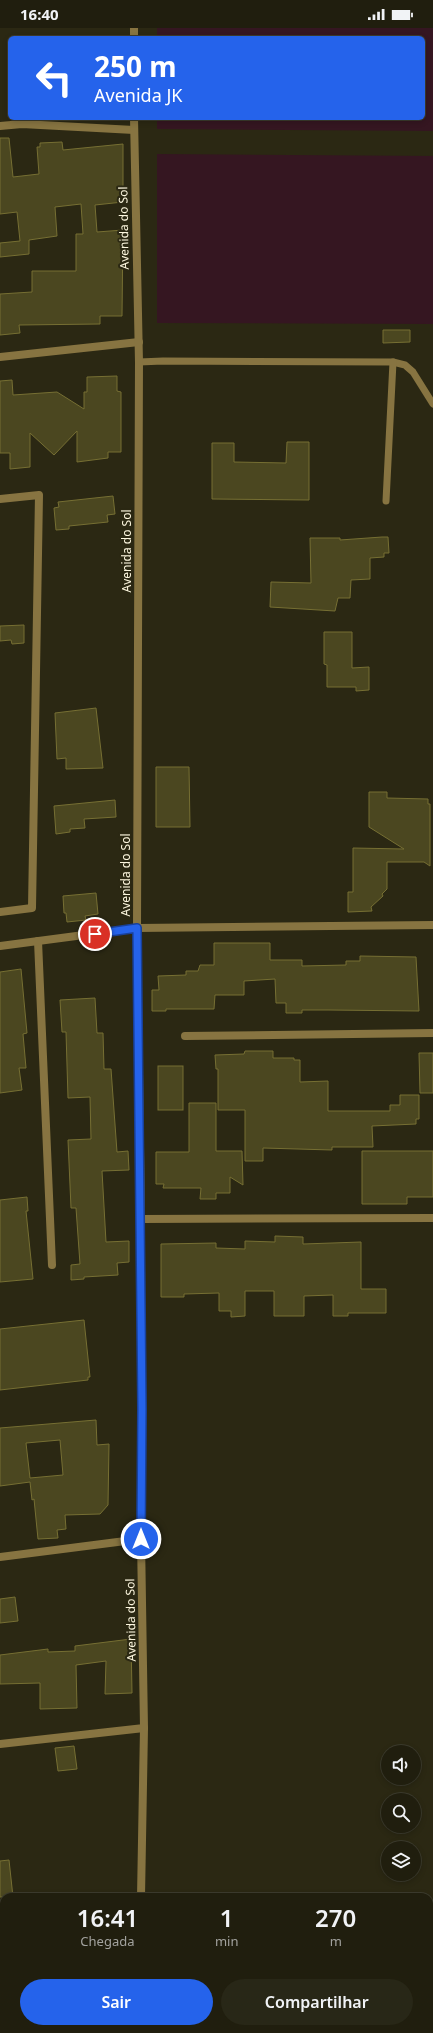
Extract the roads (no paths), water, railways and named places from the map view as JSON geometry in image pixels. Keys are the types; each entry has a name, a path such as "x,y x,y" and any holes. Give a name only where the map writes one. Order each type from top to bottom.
{"street":[{"name":"Avenida do Sol","path":"134,120 139,342 137,928 141,1219 141,1539 144,1728 141,1893"},
{"path":"0,126 22,124 134,130"},
{"path":"0,357 139,342"},
{"path":"0,499 39,496 32,908 0,912"},
{"path":"0,946 137,928 433,925"},
{"path":"38,941 52,1265"},
{"path":"185,1036 433,1033"},
{"path":"141,1219 433,1218"},
{"path":"0,1557 141,1539"},
{"path":"0,1744 144,1728"}],"lane":[{"path":"139,362 393,362 405,365 413,372 433,404"},
{"path":"386,501 393,362"}]}
